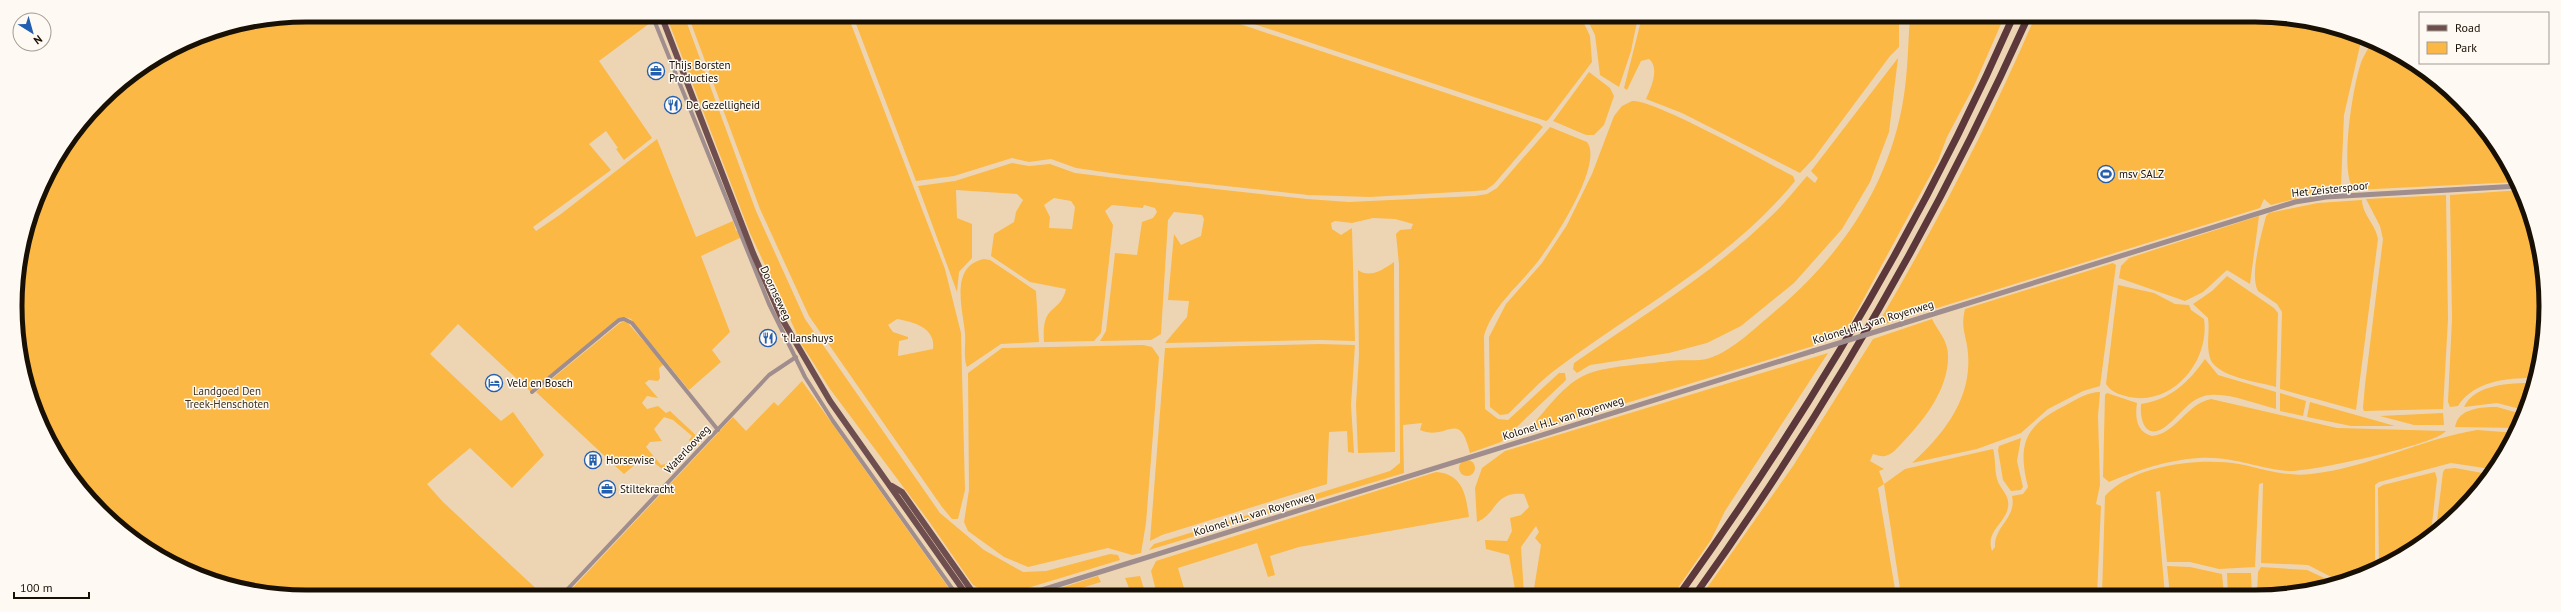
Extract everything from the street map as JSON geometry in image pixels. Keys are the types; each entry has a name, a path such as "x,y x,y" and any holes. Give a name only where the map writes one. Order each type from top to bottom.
{"highway":[{"path":"1682,590 1761,476 1860,318 1940,172 2011,22"},
{"path":"1698,590 1768,491 1876,317 1949,183 2026,22"}],"main road":[{"name":"Doornseweg","path":"663,22 753,254 782,319 830,400 891,485 899,501 963,590"},
{"name":"Doornseweg","path":"891,485 902,492 971,590"}],"street":[{"name":"Doornseweg","path":"655,22 769,304 796,357 823,406 953,590"},
{"name":"Het Zeisterspoor","path":"2104,261 2295,202 2347,196 2513,186"},
{"name":"Kolonel H.L. van Royenweg","path":"1042,590 2104,261"},
{"path":"532,392 619,320 624,319 632,323 718,430"},
{"name":"Waterlooweg","path":"567,590 772,372 796,357"}],"green space":[{"name":"Landgoed Den Treek-Henschoten","path":"306,22 650,22 599,61 652,138 624,160 616,149 618,148 606,131 589,144 611,170 533,227 536,231 561,214 657,139 696,237 733,221 736,231 739,230 742,237 701,256 730,332 712,350 721,362 689,390 631,319 624,317 609,326 531,392 458,324 430,354 501,421 513,412 544,455 512,488 470,448 427,484 443,502 538,590 306,590 269,588 232,580 180,561 148,542 119,520 105,507 92,493 70,464 51,432 37,397 27,361 24,343 22,306 24,269 27,251 37,215 51,180 70,148 92,119 105,105 119,92 148,70 180,51 215,37 251,27 269,24"},
{"path":"669,22 687,22 756,211 805,319 940,513 984,550 1023,572 1046,571 1110,554 1118,555 1120,560 1021,590 982,590 973,585 928,520 830,389 802,345 750,233"},
{"path":"691,22 850,22 945,269 961,333 965,490 958,519 952,519 942,507 809,316 760,209","holes":["897,319 917,324 927,331 931,336 933,349 898,356 899,341 908,339 908,337 893,332 888,325"]},
{"path":"855,22 1234,22 1539,124 1543,127 1494,184 1486,190 1475,191 1370,197 1308,195 1124,175 1076,168 1051,159 1029,162 1012,158 954,176 916,181"},
{"path":"1248,22 1583,22 1590,36 1592,62 1546,121"},
{"path":"1588,22 1637,22 1631,51 1619,87 1600,75 1595,35"},
{"path":"1641,22 1899,22 1899,47 1890,56 1814,158 1800,173 1682,113 1646,99 1654,78 1654,68 1649,59 1641,61 1627,90 1624,88"},
{"path":"1910,22 2002,22 1974,86 1947,137 1938,161 1843,337 1528,433 1527,431 1560,393 1583,376 1592,372 1625,366 1674,360 1710,358 1727,350 1743,338 1798,291 1841,243 1875,188 1888,158 1897,127 1904,95"},
{"path":"2033,22 2255,22 2292,24 2329,32 2361,43 2344,115 2341,186 2335,193 2306,196 2271,205 2264,199 2260,208 1876,327 1960,175"},
{"path":"2369,46 2381,51 2413,70 2442,92 2469,119 2480,133 2491,148 2511,182 2354,190 2350,180 2348,165 2349,126 2358,71"},
{"path":"1898,58 1889,132 1870,182 1842,229 1794,283 1741,326 1707,343 1669,353 1590,365 1577,373 1573,369 1574,363 1673,296 1721,260 1772,216 1807,176 1815,183 1818,178 1811,171"},
{"path":"1589,72 1610,88 1614,96 1604,125 1594,135 1586,135 1553,121"},
{"path":"1632,101 1644,103 1685,120 1793,176 1795,181 1769,210 1712,260 1681,283 1586,347 1549,375 1508,414 1500,415 1490,407 1489,337 1506,304 1542,263 1567,225 1592,174 1614,116 1622,106"},
{"path":"1550,127 1587,142 1590,153 1589,167 1575,202 1539,260 1500,305 1488,325 1484,336 1485,409 1498,419 1508,420 1559,373 1565,373 1566,380 1501,442 1470,453 1466,439 1461,432 1456,429 1429,433 1420,430 1422,423 1403,425 1404,473 1149,550 1154,544 1390,471 1400,463 1399,264 1396,234 1400,230 1411,229 1413,224 1395,219 1373,218 1352,223 1335,221 1331,223 1332,229 1341,235 1352,228 1355,341 1320,340 1165,343 1187,317 1189,301 1168,300 1174,234 1181,245 1201,236 1204,219 1202,215 1174,212 1168,220 1161,334 1151,340 1100,341 1106,331 1115,253 1137,255 1142,222 1153,218 1157,212 1155,208 1144,205 1143,208 1112,205 1105,211 1113,225 1101,333 1094,341 1044,342 1045,320 1052,310 1060,303 1066,289 1030,282 991,256 994,234 1014,222 1016,212 1023,200 1017,194 956,190 957,218 972,224 972,258 959,272 957,292 918,186 955,181 1012,163 1029,166 1050,164 1075,173 1307,199 1349,202 1475,196 1487,194 1497,188","holes":["1054,198 1071,201 1075,207 1072,229 1049,228 1050,217 1044,205"]},
{"path":"2514,190 2524,215 2534,251 2537,269 2539,306 2537,343 2529,378 2502,380 2482,386 2473,391 2458,406 2450,407 2448,402 2452,319 2450,195"},
{"path":"2446,195 2448,319 2443,409 2364,411 2365,385 2383,239 2380,226 2366,199"},
{"path":"2362,200 2364,210 2375,229 2378,239 2356,410 2280,389 2282,312 2277,304 2258,291 2255,275 2259,243 2266,216 2269,213 2318,203"},
{"path":"2259,216 2250,284 2227,270 2203,292 2185,301 2119,278 2121,266 2129,258"},
{"path":"984,259 990,260 1036,291 1039,342 1001,344 967,367 961,301 962,279 966,270 973,263"},
{"path":"1394,262 1395,452 1358,453 1356,405 1359,355 1358,270 1367,274 1377,272"},
{"path":"2113,263 2116,265 2100,386 2083,391 2048,409 2021,433 1977,449 1912,463 1944,428 1960,401 1968,370 1968,354 1963,327 1965,309"},
{"path":"2227,276 2274,308 2278,313 2276,387 2249,381 2229,374 2220,370 2210,358 2208,348 2208,318 2193,304 2212,291"},
{"path":"2118,285 2154,293 2175,304 2189,305 2191,310 2204,319 2204,335 2201,350 2195,365 2174,387 2160,395 2145,398 2129,397 2113,391 2106,384"},
{"path":"1932,319 1945,341 1948,350 1947,368 1940,392 1919,424 1897,449 1885,456 1873,454 1870,461 1884,469 1879,471 1884,484 1878,488 1895,590 1706,590 1793,466 1873,339"},
{"path":"626,321 664,364 659,368 660,378 658,381 649,380 645,383 658,398 647,396 642,403 647,409 658,406 666,413 670,411 702,441 695,448 689,440 692,436 673,420 664,417 654,429 662,441 650,442 646,447 661,465 674,462 679,465 669,474 645,456 624,474 536,392 620,323"},
{"path":"1320,344 1355,345 1351,405 1354,453 1348,452 1347,431 1329,432 1327,484 1162,535 1150,541 1165,348"},
{"path":"1143,345 1152,347 1159,357 1146,523 1141,553 1132,555 1108,548 1028,567 1004,557 968,531 964,522 969,490 968,373 1002,348"},
{"path":"1828,353 1725,511 1711,540 1676,590 1534,590 1541,545 1535,538 1539,532 1536,526 1521,547 1524,590 1515,590 1509,555 1486,549 1485,540 1507,541 1512,531 1510,518 1521,515 1529,507 1524,494 1514,494 1501,499 1484,518 1477,522 1475,488 1482,468 1505,451"},
{"path":"2205,359 2218,375 2276,392 2276,409 2234,397 2210,395 2195,400 2160,430 2150,431 2146,428 2142,419 2141,404 2161,399 2178,389"},
{"path":"802,381 950,590 571,590 733,417 746,431 774,402 778,406"},
{"path":"2528,383 2519,409 2497,403 2464,407 2469,399 2485,389 2494,386"},
{"path":"2100,392 2098,416 2100,485 2096,504 2101,506 2097,590 1900,590 1884,484 1905,469 1993,449 1998,482 2007,497 2008,507 2004,518 1991,538 1992,551 1995,547 1998,533 2009,516 2013,504 2012,496 2023,494 2028,487 2025,472 2024,447 2033,428 2041,420 2074,400"},
{"path":"2107,393 2137,403 2136,414 2138,423 2143,431 2152,436 2168,430 2188,412 2202,402 2211,399 2337,428 2446,431 2437,437 2397,450 2321,467 2289,471 2223,459 2199,458 2153,466 2109,482 2103,477 2105,395"},
{"path":"2280,393 2306,401 2303,416 2280,411"},
{"path":"2310,402 2395,426 2351,426 2307,417"},
{"path":"2485,407 2497,407 2518,413 2512,428 2455,427 2457,421 2466,412"},
{"path":"2443,413 2444,425 2414,425 2380,416"},
{"path":"2477,430 2510,432 2488,469 2451,463 2379,482 2375,485 2375,563 2334,578 2308,565 2261,563 2263,483 2259,484 2255,567 2219,569 2190,562 2167,562 2160,491 2156,492 2165,590 2102,590 2105,496 2117,485 2132,477 2149,470 2168,466 2206,462 2239,464 2283,473 2301,475 2311,474 2353,466 2456,434"},
{"path":"2021,438 2017,461 2023,487 2021,490 2011,491 2003,480 1998,450 1999,446"},
{"path":"1467,460 1474,465 1475,468 1470,475 1467,476 1460,471 1459,468 1464,461"},
{"path":"2455,468 2484,473 2456,507 2437,524 2443,472 2445,469"},
{"path":"1436,472 1445,474 1458,481 1462,487 1469,517 1299,547 1270,556 1275,575 1268,577 1257,543 1178,568 1185,590 1156,590 1151,571 1156,561"},
{"path":"2435,472 2437,479 2432,528 2413,542 2379,562 2378,488 2383,485"},
{"path":"2167,566 2190,567 2222,574 2224,590 2169,590"},
{"path":"2261,567 2307,570 2329,580 2292,588 2257,590 2258,572"},
{"path":"2227,573 2251,573 2252,590 2228,590"},
{"path":"1098,576 1101,582 1075,590 1054,590"},
{"path":"1140,576 1144,590 1130,590 1125,578"}],"place":[{"name":"Thijs Borsten Producties","path":"656,71"},
{"name":"De Gezelligheid","path":"673,105"},
{"name":"msv SALZ","path":"2106,174"},
{"name":"'t Lanshuys","path":"768,338"},
{"name":"Veld en Bosch","path":"494,383"},
{"name":"Horsewise","path":"593,460"},
{"name":"Stiltekracht","path":"607,489"}]}
